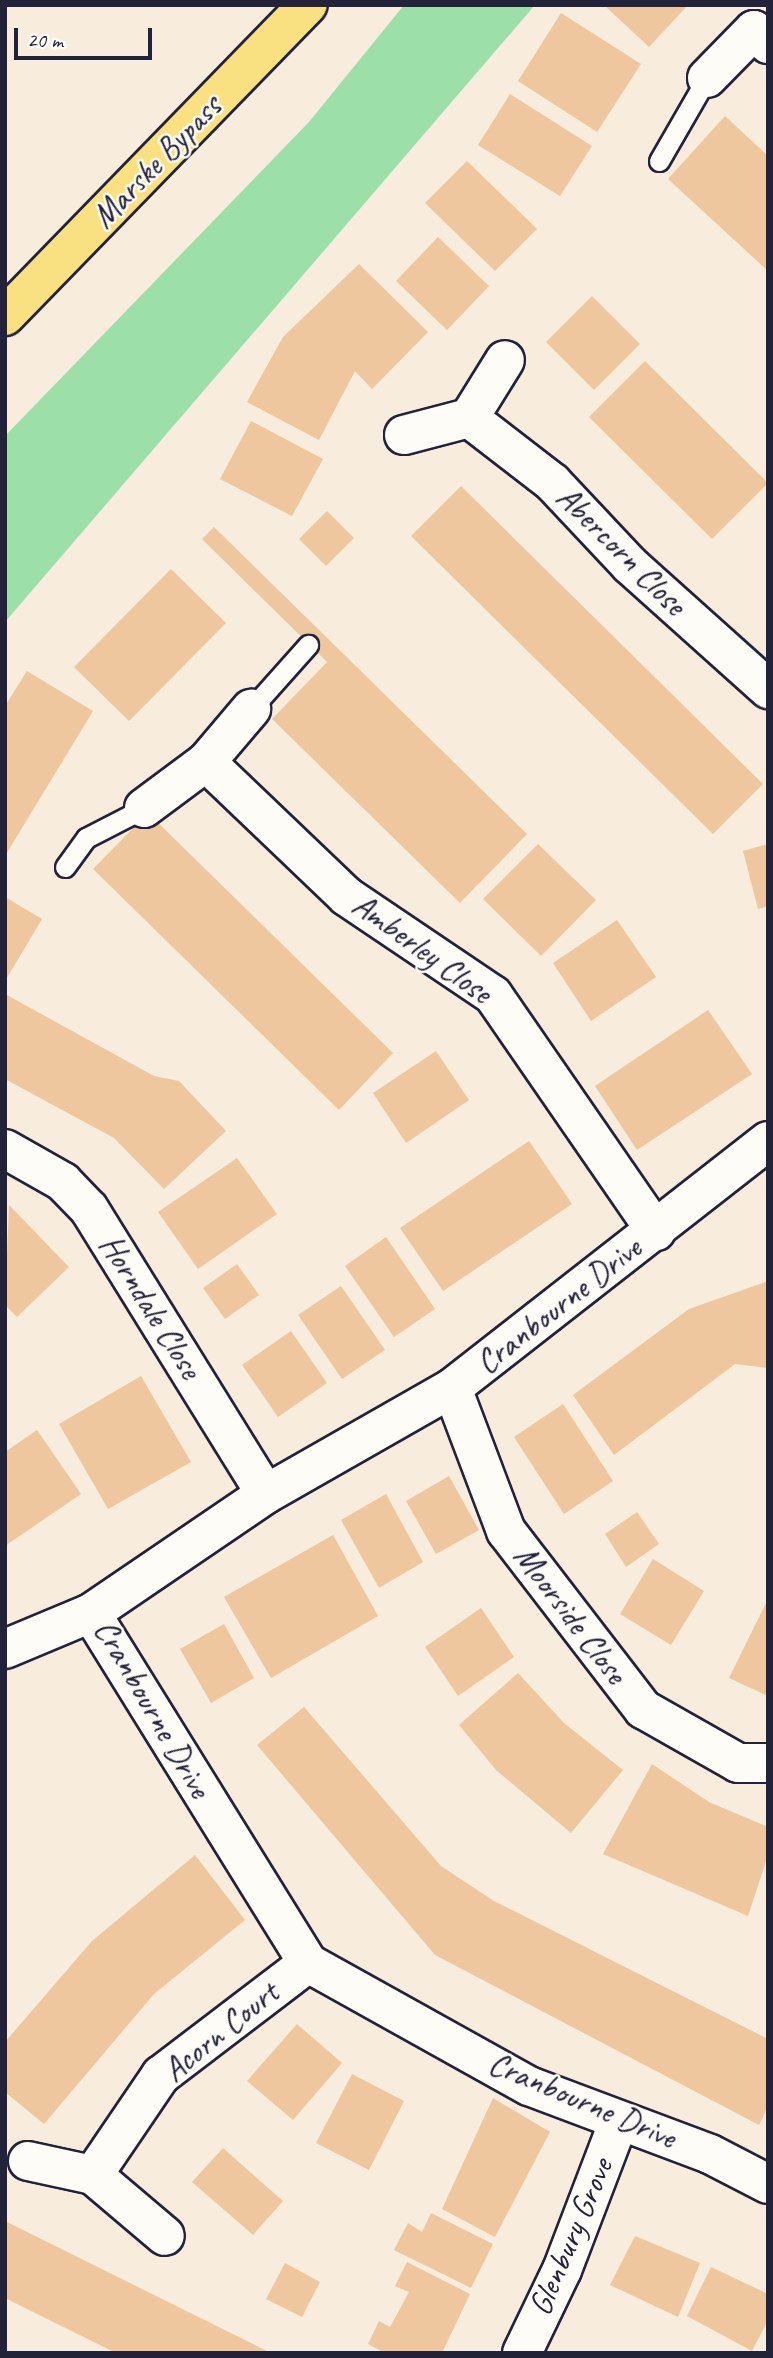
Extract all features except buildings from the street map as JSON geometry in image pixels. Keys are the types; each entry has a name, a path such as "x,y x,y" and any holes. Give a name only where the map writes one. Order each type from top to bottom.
{"main road":[{"name":"Marske Bypass","path":"5,316 307,5"}],"street":[{"path":"707,78 763,30"},
{"path":"404,435 469,418 505,360"},
{"name":"Abercorn Close","path":"469,418 553,483 630,565 768,689"},
{"path":"144,808 206,762 251,709"},
{"name":"Amberley Close","path":"206,762 346,896 493,995 656,1231"},
{"name":"Cranbourne Drive","path":"768,1141 452,1388 266,1494 91,1613 307,1963 529,2086 710,2154 768,2184"},
{"name":"Horndale Close","path":"5,1149 63,1182 89,1209 266,1494"},
{"name":"Moorside Close","path":"452,1388 506,1531 643,1709 737,1763 768,1763"},
{"path":"5,1649 91,1613"},
{"name":"Acorn Court","path":"93,2175 161,2075 307,1963"},
{"name":"Glenbury Grove","path":"522,2353 562,2270 619,2121"},
{"path":"27,2161 93,2175 165,2236"}],"lane":[{"path":"659,161 707,78"},
{"path":"251,709 308,645"},
{"path":"65,867 86,838 144,808"}],"green space":[{"path":"404,5 535,5 5,622 5,436 309,122"}]}
